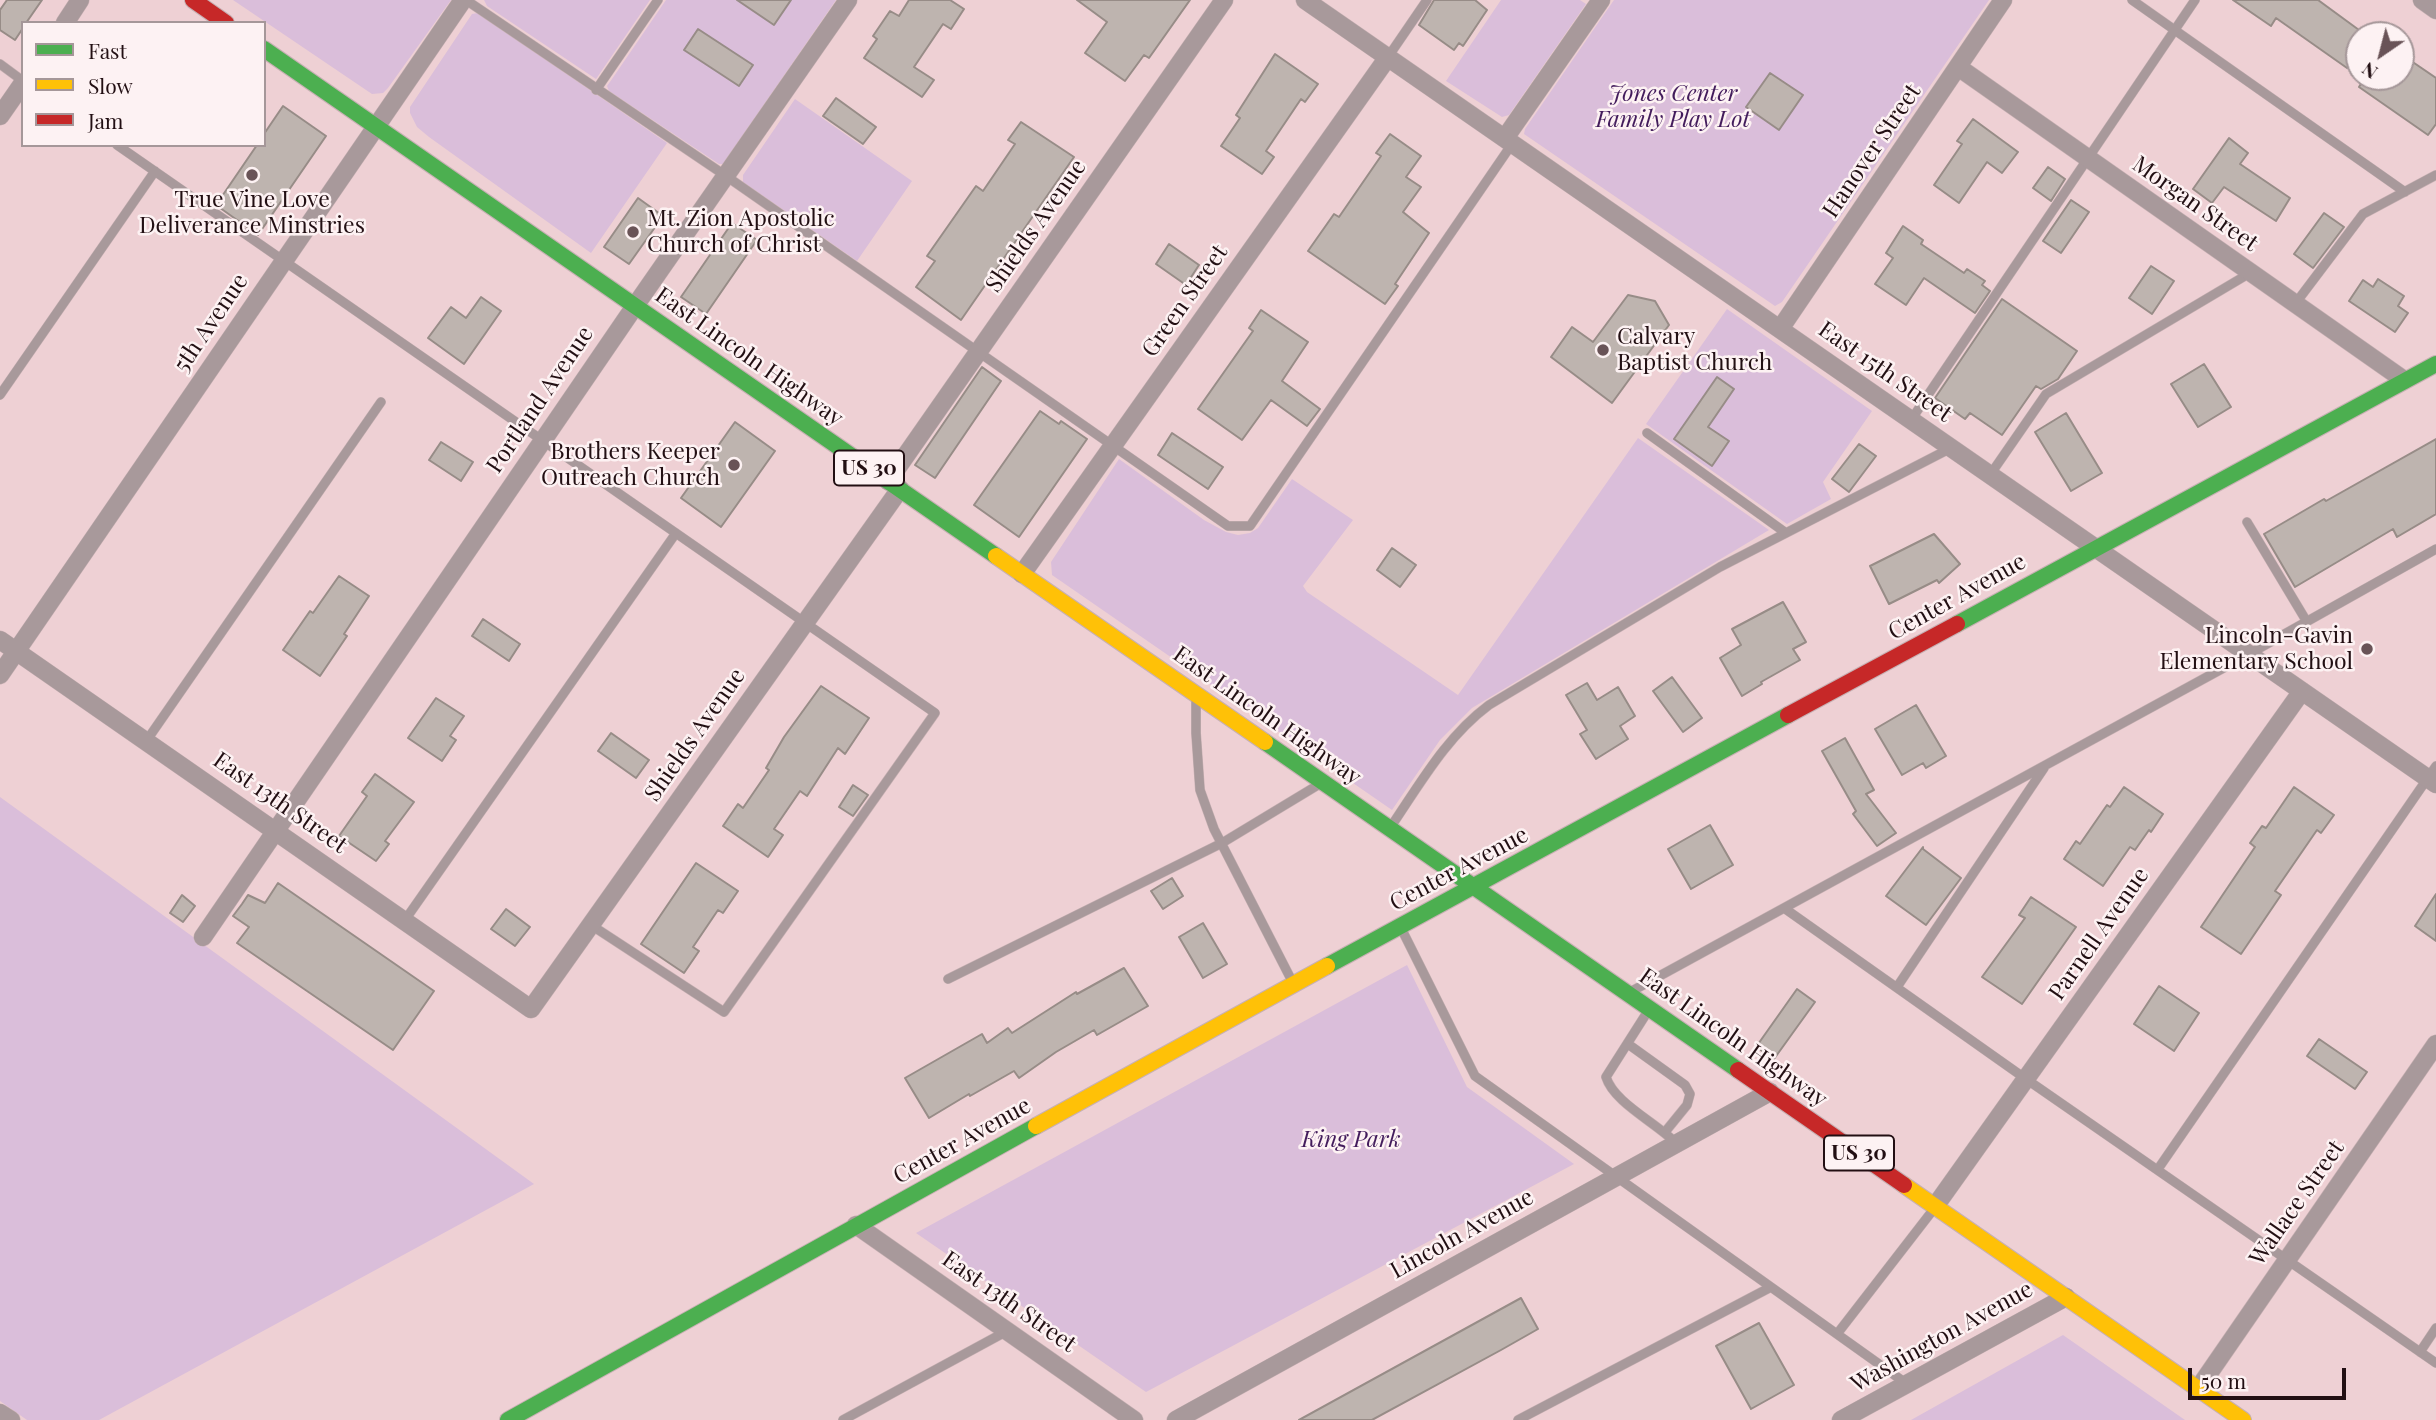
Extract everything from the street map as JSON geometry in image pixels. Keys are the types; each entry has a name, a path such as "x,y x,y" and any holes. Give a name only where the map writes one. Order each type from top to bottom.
{"main road":[{"path":"193,0 223,21"},
{"name":"East Lincoln Highway","path":"266,50 2243,1420"},
{"name":"Center Avenue","path":"508,1420 1294,984 2436,364"}],"street":[{"path":"66,21 80,0"},
{"name":"5th Avenue","path":"0,675 464,0"},
{"name":"Portland Avenue","path":"203,937 542,439 848,0"},
{"name":"Shields Avenue","path":"531,1009 805,622 978,352 1224,0"},
{"name":"East 15th Street","path":"1306,0 2302,691 2433,776"},
{"name":"Hanover Street","path":"1780,329 2003,0"},
{"path":"2422,0 2436,10"},
{"path":"1509,141 1595,2"},
{"name":"Green Street","path":"1022,574 1388,57"},
{"name":"Morgan Street","path":"1958,67 2404,380"},
{"path":"0,116 21,85"},
{"name":"East 13th Street","path":"0,640 531,1009"},
{"name":"Parnell Avenue","path":"1936,1205 2302,691"},
{"name":"Wallace Street","path":"2198,1389 2436,1044"},
{"name":"Lincoln Avenue","path":"1177,1420 1616,1177 1671,1138 1770,1092"},
{"name":"East 13th Street","path":"856,1225 1134,1420"},
{"name":"Washington Avenue","path":"1841,1420 2066,1297"},
{"path":"0,1413 11,1420"}],"lane":[{"path":"464,0 726,177 1228,526 1250,526 1509,141"},
{"path":"596,90 658,0"},
{"path":"1388,57 1427,0"},
{"path":"2132,0 2405,191"},
{"path":"1911,420 2195,0"},
{"path":"0,64 21,80"},
{"path":"120,147 935,713 724,1012 591,925"},
{"path":"0,395 155,171"},
{"path":"2295,304 2363,214 2436,175"},
{"path":"1990,475 2046,394 2250,272"},
{"path":"147,740 381,402"},
{"path":"1647,433 1786,533"},
{"path":"1390,828 1450,739 1489,705 1720,567 1951,448"},
{"path":"2247,522 2307,622"},
{"path":"405,920 676,533"},
{"path":"1628,993 2436,549"},
{"path":"1196,695 1200,790 1214,829 1294,984"},
{"path":"1897,987 2046,765"},
{"path":"2158,1169 2433,776"},
{"path":"948,979 1222,844 1323,782"},
{"path":"1784,908 2436,1363"},
{"path":"1400,926 1475,1076 1907,1384"},
{"path":"1628,1044 1685,1085 1690,1094 1671,1138 1619,1097 1606,1077 1650,1009"},
{"path":"1837,1334 1936,1205"},
{"path":"1518,1420 1771,1287"},
{"path":"2420,1352 2436,1328"},
{"path":"843,1420 1007,1331"}],"green space":[{"path":"233,0 451,0 383,93 372,94"},
{"path":"484,0 650,0 596,79 487,6"},
{"path":"666,0 836,0 723,164 719,164 609,91 607,86"},
{"path":"1501,0 1580,0 1586,4 1509,115 1502,117 1446,81"},
{"name":"Jones Center Family Play Lot","path":"1614,0 1989,0 1782,302 1775,306 1524,134"},
{"path":"478,13 667,143 591,253 429,137 417,127 410,113 410,107 472,14"},
{"path":"795,99 912,181 857,261 743,182 743,175"},
{"path":"1727,309 1872,411 1823,482 1831,499 1787,524 1646,424"},
{"path":"1638,438 1769,530 1472,708 1440,740 1392,810 1052,575 1051,562 1119,459 1204,520 1238,535 1258,528 1292,479 1353,520 1303,586 1307,592 1458,695"},
{"path":"0,797 534,1184 99,1420 27,1420 0,1401"},
{"name":"King Park","path":"1407,965 1467,1087 1574,1164 1146,1392 916,1233"},
{"path":"2063,1335 2185,1420 1911,1420"}],"building":[{"path":"7,0 42,0 27,21 21,21 21,31 15,40 0,30 0,10"},
{"path":"737,0 791,0 774,25"},
{"path":"909,0 950,0 964,9 951,29 943,24 914,67 934,80 922,97 864,58 877,39 873,36 890,11 899,16"},
{"path":"1077,0 1190,0 1149,58 1144,55 1125,81 1085,53 1107,22"},
{"path":"1434,0 1475,0 1487,10 1463,46 1459,43 1454,50 1419,25"},
{"path":"2233,0 2318,0 2347,21 2345,67 2276,18 2271,26"},
{"path":"698,29 753,65 739,86 684,50"},
{"path":"1275,54 1318,84 1305,102 1301,99 1266,151 1274,157 1262,174 1221,146 1240,118 1236,115"},
{"path":"2415,64 2436,78 2436,124 2428,135 2365,91 2415,91"},
{"path":"1770,73 1803,95 1779,130 1746,107"},
{"path":"836,98 876,127 863,144 823,116"},
{"path":"283,106 326,136 258,235 216,205 256,147 266,147 266,131"},
{"path":"1973,119 2018,152 2002,173 1987,162 1959,203 1934,185 1962,144 1957,141"},
{"path":"1021,122 1074,157 961,320 916,287 935,261 927,256 976,186 983,191 1015,144 1008,140"},
{"path":"1390,134 1421,156 1406,177 1421,187 1403,212 1429,233 1385,304 1308,251 1334,214 1339,217 1381,156 1376,153"},
{"path":"2229,138 2248,153 2240,164 2290,198 2276,221 2224,187 2212,203 2193,189"},
{"path":"2048,167 2065,179 2051,201 2033,188"},
{"name":"Mt. Zion Apostolic Church of Christ","path":"638,198 663,216 629,264 604,247"},
{"path":"2071,200 2089,212 2061,253 2043,241"},
{"path":"2324,213 2344,227 2313,268 2294,254"},
{"path":"732,223 757,240 706,314 681,297"},
{"path":"1903,226 1923,240 1921,244 1964,273 1967,269 1985,281 1982,285 1990,291 1975,313 1924,278 1906,305 1875,284 1893,258 1886,253"},
{"path":"1169,244 1199,265 1186,285 1156,264"},
{"path":"2151,266 2174,281 2152,314 2129,298"},
{"path":"2378,279 2404,296 2398,306 2408,313 2395,332 2349,301 2363,280 2373,287"},
{"name":"Calvary Baptist Church","path":"1628,295 1655,301 1669,325 1612,403 1551,357 1572,327 1593,342"},
{"path":"481,297 501,311 464,364 428,338 451,307 466,318"},
{"path":"2002,299 2077,351 2058,379 2041,389 2036,386 2002,435 1970,413 1965,419 1935,398"},
{"path":"1261,310 1308,342 1282,381 1320,409 1307,426 1271,400 1242,440 1198,409 1253,331 1249,328"},
{"path":"2204,364 2231,407 2198,427 2171,384"},
{"path":"982,367 1001,381 935,478 915,465"},
{"path":"1717,377 1734,389 1708,427 1729,441 1712,466 1674,439"},
{"path":"1040,411 1059,424 1061,421 1087,439 1019,537 974,505"},
{"path":"2066,413 2102,473 2071,491 2035,432"},
{"name":"Brothers Keeper Outreach Church","path":"735,422 775,451 721,527 681,498"},
{"path":"1172,433 1223,467 1208,489 1158,455"},
{"path":"2436,439 2436,514 2397,537 2393,529 2295,587 2264,534"},
{"path":"441,442 473,462 461,481 429,460"},
{"path":"1859,444 1876,456 1849,492 1832,479"},
{"path":"1934,534 1960,564 1939,583 1937,580 1889,604 1870,566"},
{"path":"1392,548 1416,565 1400,587 1377,570"},
{"path":"339,576 369,596 344,634 347,636 320,676 283,650"},
{"path":"1783,602 1806,642 1793,649 1800,660 1742,696 1720,658 1741,645 1732,629"},
{"path":"483,619 520,644 509,661 472,636"},
{"path":"1672,677 1702,718 1683,732 1653,691"},
{"path":"1587,683 1597,700 1618,687 1635,716 1620,726 1628,739 1596,759 1580,734 1587,730 1566,695"},
{"path":"821,686 869,718 845,754 838,748 807,796 800,791 774,829 783,835 768,857 723,826 738,804 743,808 769,770 766,768 784,737"},
{"path":"436,698 464,716 450,736 456,740 442,761 408,738"},
{"path":"1916,705 1946,756 1926,768 1923,763 1902,775 1875,729"},
{"path":"611,733 649,760 636,778 598,751"},
{"path":"1845,738 1874,790 1866,794 1896,833 1877,846 1853,814 1856,811 1822,751"},
{"path":"375,774 414,802 385,841 389,844 376,861 339,836 367,796 362,792"},
{"path":"853,785 868,795 853,816 839,807"},
{"path":"2124,787 2163,814 2135,850 2130,847 2103,886 2064,859 2076,841 2080,844 2107,805 2110,807"},
{"path":"2294,787 2334,815 2321,833 2317,830 2275,891 2281,895 2241,954 2201,927 2255,847 2250,843 2262,826 2266,828"},
{"path":"1710,825 1733,865 1691,889 1668,849"},
{"path":"1923,847 1961,878 1926,925 1886,896"},
{"path":"696,863 738,891 723,913 718,910 693,947 699,951 684,973 641,944"},
{"path":"1172,878 1183,896 1163,909 1151,891"},
{"path":"278,883 434,991 393,1050 237,943 249,927 233,916 248,895 265,903"},
{"path":"2436,894 2436,941 2415,926"},
{"path":"182,895 195,906 183,922 170,913"},
{"path":"2031,897 2076,927 2022,1004 1982,977 2025,918 2019,915"},
{"path":"506,909 530,927 515,946 491,929"},
{"path":"1203,923 1227,964 1203,978 1179,937"},
{"path":"1124,968 1148,1006 1097,1035 1094,1030 1019,1078 1014,1071 929,1118 905,1078 982,1034 987,1043 1008,1028 1012,1033 1076,992 1077,994"},
{"path":"2159,986 2199,1013 2174,1051 2134,1024"},
{"path":"1797,989 1815,1002 1774,1059 1756,1047"},
{"path":"2319,1039 2367,1072 2355,1089 2307,1056"},
{"path":"1521,1298 1538,1329 1501,1350 1372,1420 1299,1420"},
{"path":"1759,1323 1794,1385 1751,1409 1716,1346"}],"traffic: fast":[{"path":"266,50 996,556"},
{"path":"1957,624 2436,364"},
{"path":"1327,966 1788,715"},
{"path":"1265,742 1738,1070"},
{"path":"508,1420 1036,1126"}],"traffic: slow":[{"path":"996,556 1265,742"},
{"path":"1036,1126 1327,966"},
{"path":"1904,1185 2243,1420"}],"traffic: jam":[{"path":"193,0 223,21"},
{"path":"1788,715 1957,624"},
{"path":"1738,1070 1904,1185"}],"place":[{"name":"True Vine Love Deliverance Minstries","path":"252,175"},
{"name":"Mt. Zion Apostolic Church of Christ","path":"633,232"},
{"name":"Calvary Baptist Church","path":"1603,350"},
{"name":"Brothers Keeper Outreach Church","path":"734,465"},
{"name":"Lincoln-Gavin Elementary School","path":"2367,649"}]}
